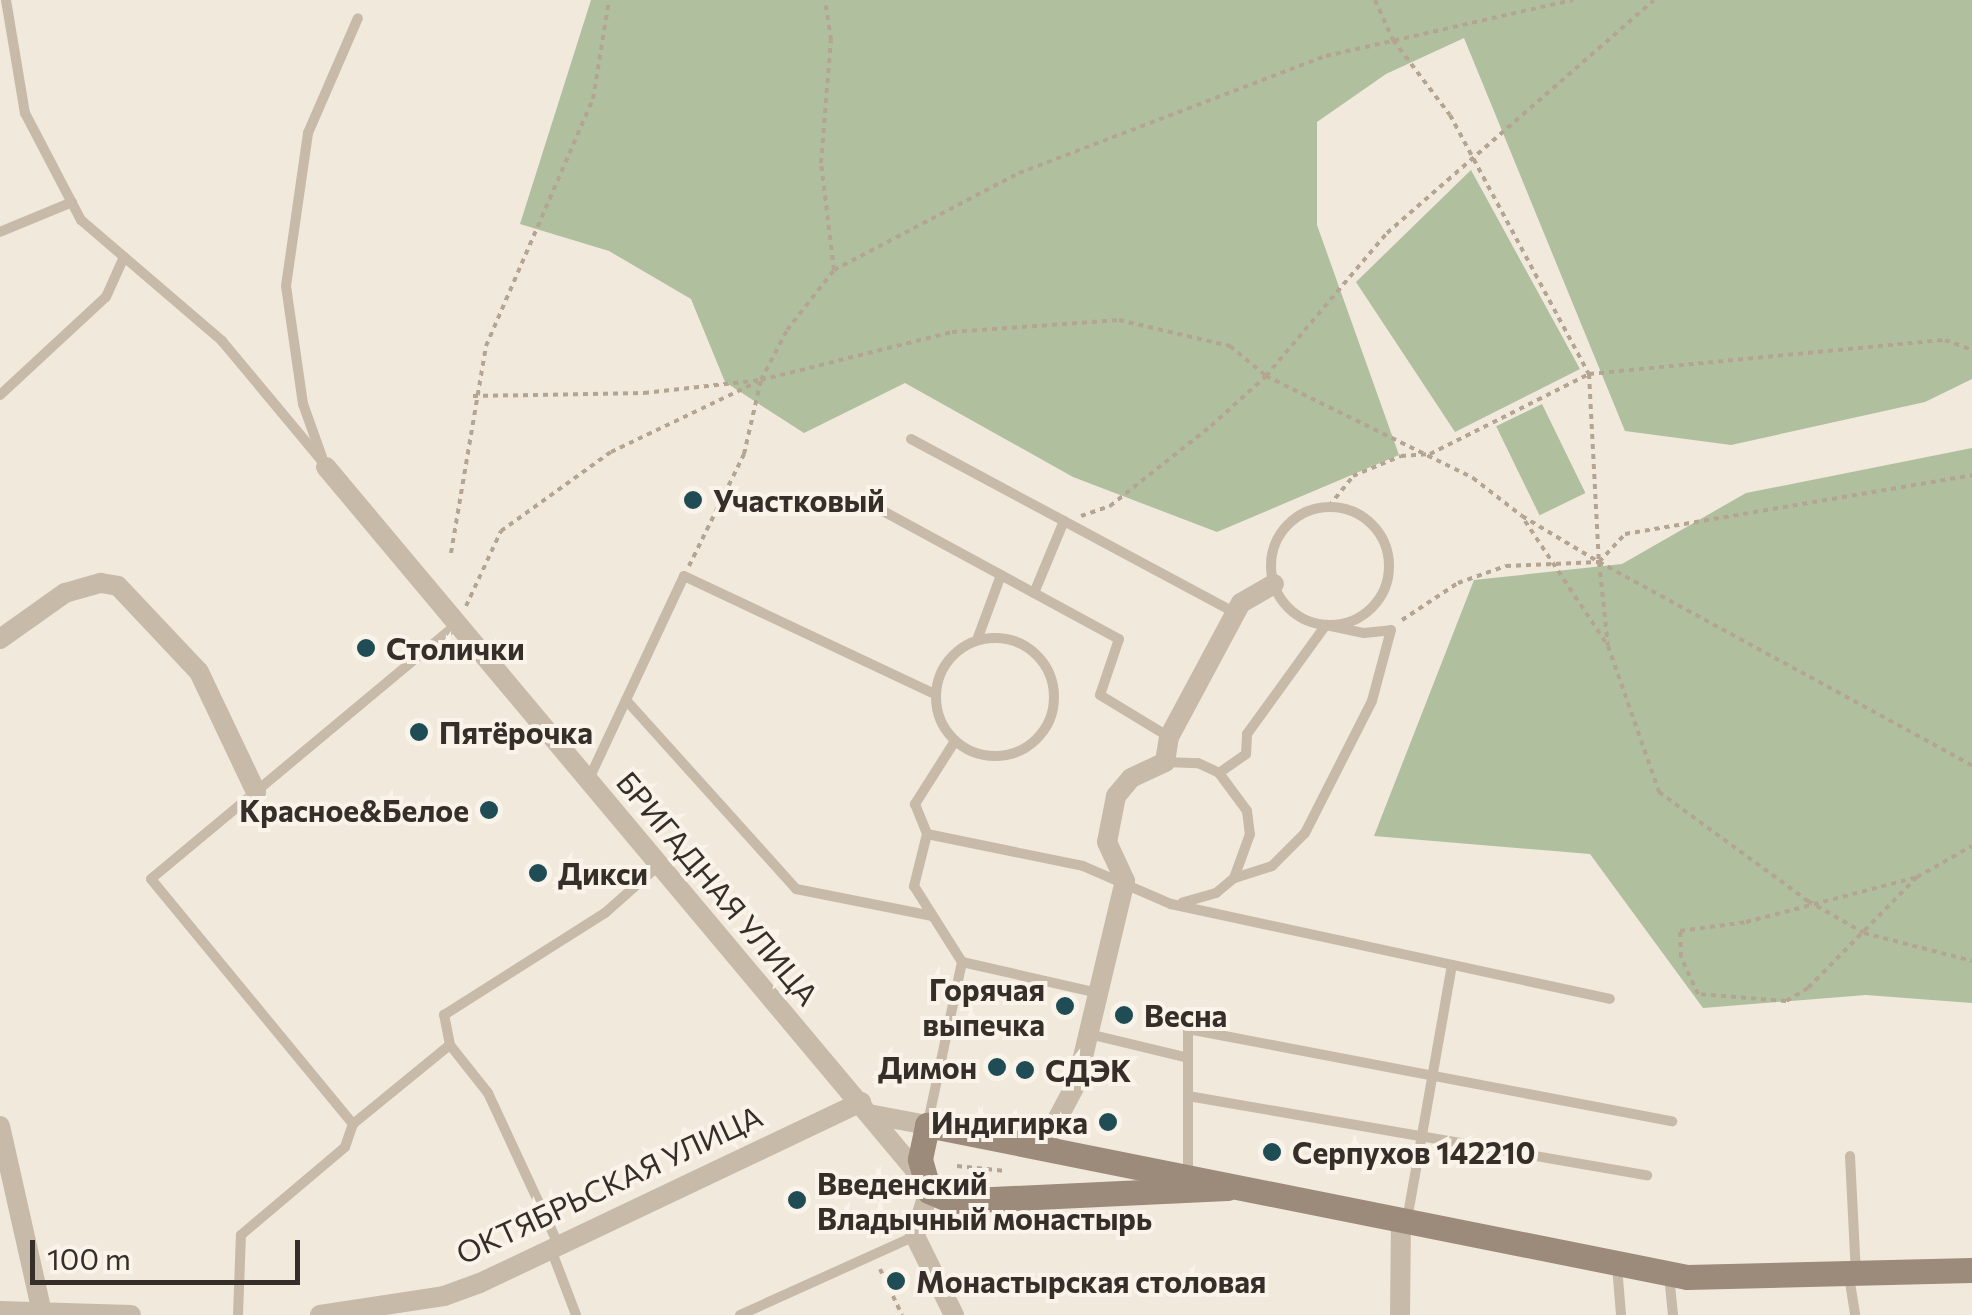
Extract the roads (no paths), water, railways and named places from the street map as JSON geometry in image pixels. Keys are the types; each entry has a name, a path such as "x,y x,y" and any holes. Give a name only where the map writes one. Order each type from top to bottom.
{"street":[{"name":"БРИГАДНАЯ УЛИЦА","path":"326,467 867,1108 925,1184"},
{"path":"1041,1150 1078,1082 1125,881 1107,842 1108,818 1131,778 1165,762 1169,737 1236,614 1274,584"},
{"path":"0,638 65,592 84,585 118,586 199,672 256,792"},
{"path":"867,1108 1041,1150 1669,1274 1852,1275 1972,1270"},
{"name":"ОКТЯБРЬСКАЯ УЛИЦА","path":"320,1315 444,1296 556,1251 867,1108"},
{"path":"928,1125 925,1184 915,1236 954,1315"},
{"path":"0,1126 42,1314"},
{"path":"925,1184 952,1201 1227,1188"},
{"path":"1400,1315 1404,1224"},
{"path":"0,1311 131,1315"}],"lane":[{"path":"6,0 25,113 82,220 222,341 326,467"},
{"path":"326,467 302,404 286,286 308,133 358,18"},
{"path":"0,232 72,202"},
{"path":"0,395 106,297 124,256"},
{"path":"911,439 1236,614"},
{"path":"872,506 1119,639 1100,695 1169,737"},
{"path":"1171,904 1194,902 1234,878 1272,866 1305,832 1372,701 1391,630 1364,633 1326,625 1284,602 1274,584 1277,535 1294,515 1330,506 1364,519 1382,538 1387,579 1372,610 1355,624 1326,625"},
{"path":"1034,593 1064,521"},
{"path":"977,640 1000,575"},
{"path":"588,781 684,576 935,694"},
{"path":"353,1124 151,879 458,624"},
{"path":"1219,773 1246,754 1247,734 1326,625"},
{"path":"1004,637 1039,656 1050,674 1053,711 1032,743 1016,753 978,754 955,741 937,714 935,694 950,657 977,640 1004,637"},
{"path":"626,700 796,889 932,916"},
{"path":"955,741 916,804 927,834 914,886 962,962 1098,993"},
{"path":"1165,762 1198,763 1219,773 1247,811 1245,858 1234,878"},
{"path":"927,834 1125,881 1171,904 1610,998"},
{"path":"576,1315 556,1251 488,1093 450,1045 444,1015 605,912 659,865"},
{"path":"928,1125 962,962"},
{"path":"1404,1224 1452,964"},
{"path":"1188,1180 1188,1029 1672,1121"},
{"path":"1088,1034 1188,1058"},
{"path":"238,1315 241,1235 346,1146 353,1124 450,1045"},
{"path":"1188,1096 1647,1175"},
{"path":"1850,1156 1855,1315"},
{"path":"740,1315 915,1236"},
{"path":"1617,1265 1621,1315"},
{"path":"1669,1274 1673,1315"}],"place":[{"name":"Участковый","path":"693,500"},
{"name":"Столички","path":"366,648"},
{"name":"Пятёрочка","path":"419,732"},
{"name":"Красное&Белое","path":"489,810"},
{"name":"Дикси","path":"538,873"},
{"name":"Горячая выпечка","path":"1065,1006"},
{"name":"Весна","path":"1124,1015"},
{"name":"Димон","path":"997,1067"},
{"name":"СДЭК","path":"1025,1070"},
{"name":"Индигирка","path":"1108,1122"},
{"name":"Серпухов 142210","path":"1272,1152"},
{"name":"Введенский Владычный монастырь","path":"797,1200"},
{"name":"Монастырская столовая","path":"896,1281"}]}
